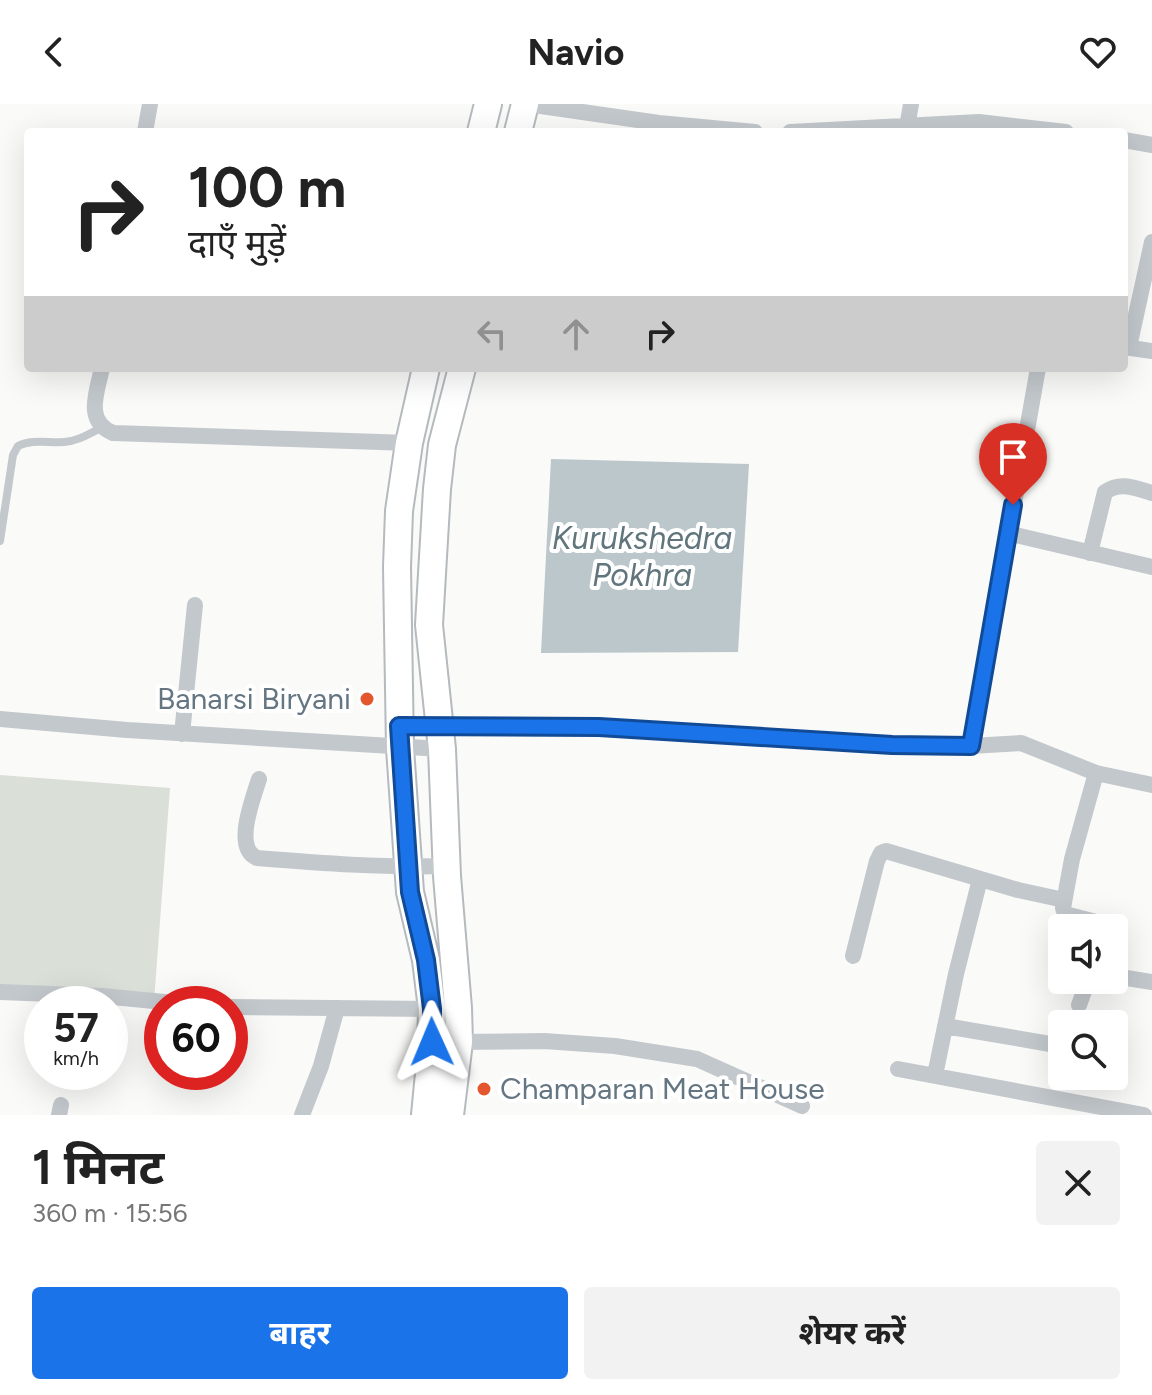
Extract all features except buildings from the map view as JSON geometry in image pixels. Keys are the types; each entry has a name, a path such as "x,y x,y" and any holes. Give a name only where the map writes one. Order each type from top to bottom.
{"main road":[{"path":"482,128 488,104"},
{"path":"519,128 526,104"},
{"path":"425,372 409,443 399,511 397,567 400,737 408,867 432,1009 425,1115"},
{"path":"450,1115 459,1042 446,866 441,737 429,625 432,543 442,445 461,372"}],"street":[{"path":"146,128 150,104"},
{"path":"526,104 712,128"},
{"path":"907,127 911,104"},
{"path":"979,122 981,104"},
{"path":"884,128 954,127 979,122 1031,128"},
{"path":"1128,141 1152,145"},
{"path":"1128,339 1152,242"},
{"path":"1128,347 1152,351"},
{"path":"101,372 95,418 101,428 113,433 409,443"},
{"path":"971,746 1037,372"},
{"path":"1090,553 1105,492 1114,486 1125,485 1152,493"},
{"path":"1007,533 1152,567"},
{"path":"182,734 195,605"},
{"path":"0,719 182,734 441,737 599,727 892,745 1021,743 1096,773 1152,785"},
{"path":"400,737 441,737"},
{"path":"1065,914 1064,900 1072,859 1096,773"},
{"path":"259,779 246,828 246,849 250,855 257,858 408,867 446,866"},
{"path":"853,956 881,853 886,851 1018,890 1064,900"},
{"path":"935,1075 980,879"},
{"path":"1128,978 1152,982"},
{"path":"0,992 144,1000"},
{"path":"1079,1005 1083,994"},
{"path":"248,1007 432,1009"},
{"path":"302,1115 321,1066 337,1008"},
{"path":"945,1026 1048,1044"},
{"path":"432,1042 544,1041 615,1046 697,1059 802,1106"},
{"path":"898,1069 1144,1115"}],"lane":[{"path":"0,541 13,455 18,446 27,441 67,442 101,428"}],"shaded area":[{"path":"0,775 170,788 155,986 144,986 144,1000 128,999 128,986 24,986 24,992 0,990"}],"water":[{"name":"Kurukshedra Pokhra","path":"551,459 749,464 738,652 541,653"}],"place":[{"name":"Banarsi Biryani","path":"367,699"},
{"name":"Champaran Meat House","path":"484,1089"}],"route":[{"path":"432,1042 432,1009 426,960 410,892 399,726 599,727 892,745 971,746 1013,505"}]}
